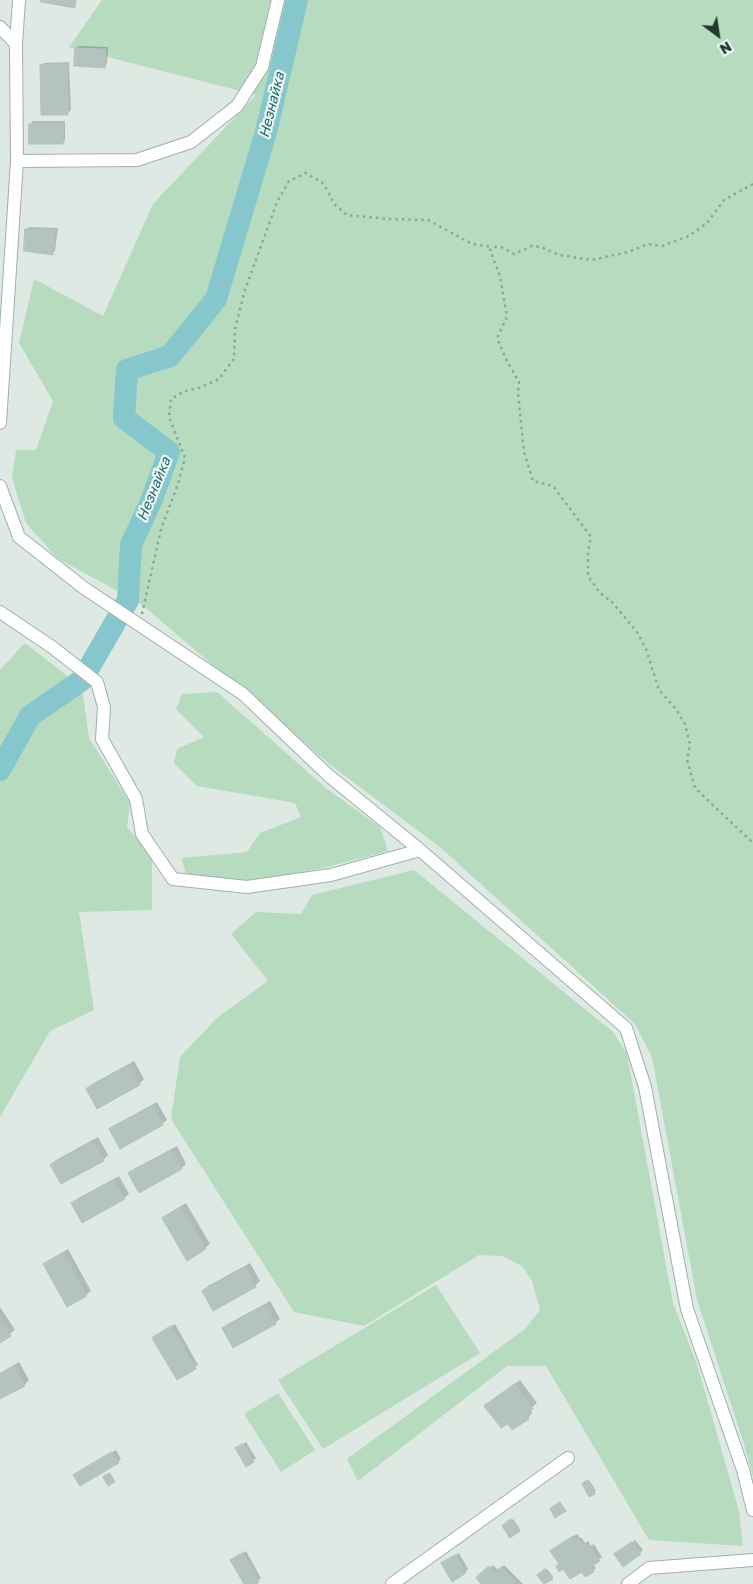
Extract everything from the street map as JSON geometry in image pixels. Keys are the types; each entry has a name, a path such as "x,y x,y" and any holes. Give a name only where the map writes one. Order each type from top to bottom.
{"street":[{"path":"0,423 2,352 17,161 16,44 19,0"},
{"path":"17,161 137,160 191,142 237,106 262,67 278,0"},
{"path":"0,27 16,44"},
{"path":"0,486 18,537 84,588 243,694 328,775 420,850 626,1028 645,1087 687,1309 743,1470 753,1510"},
{"path":"0,612 52,646 98,682 104,708 102,739 136,799 142,834 173,879 246,887 331,875 420,850"},
{"path":"392,1584 568,1458"},
{"path":"628,1584 649,1568 753,1560"}],"path":[{"path":"140,625 161,529 178,484 185,458 169,417 172,399 185,391 199,388 219,379 234,359 235,329 245,290 277,202 289,182 306,173 324,184 334,204 347,215 428,220 472,244 501,247 514,254 532,246 541,247 559,255 592,260 628,252 648,244 662,246 689,236 706,223 724,200 753,184"},
{"path":"493,247 490,250 492,260 500,276 507,317 497,338 519,382 518,393 524,452 533,481 553,486 590,537 588,576 600,593 612,602 636,632 646,649 659,690 676,709 685,724 690,745 687,760 695,788 753,842"}],"green space":[{"path":"102,0 753,0 753,1477 697,1300 652,1057 635,1024 441,848 328,763 141,604 57,558 26,523 12,478 16,450 36,450 53,401 19,343 34,279 103,316 153,204 256,95 69,47"},
{"path":"25,643 82,687 89,738 130,803 127,827 152,857 152,910 79,912 94,1010 50,1031 0,1117 0,670"},
{"path":"217,692 327,789 380,827 388,851 324,868 253,881 187,876 181,858 247,852 260,833 301,817 295,803 197,786 174,763 177,749 204,737 176,709 182,694"},
{"path":"414,870 613,1032 627,1054 673,1303 697,1364 739,1511 743,1546 649,1540 546,1366 507,1366 358,1481 347,1459 525,1329 540,1310 532,1281 522,1266 502,1256 479,1255 364,1326 294,1312 171,1119 180,1057 217,1018 268,981 231,934 256,912 301,914 312,895"},
{"path":"436,1285 480,1353 323,1449 278,1380"},
{"path":"278,1393 315,1450 281,1472 244,1414"}],"building":[{"path":"41,0 76,0 75,8 41,2"},
{"path":"75,48 106,49 105,68 74,66"},
{"path":"67,64 68,115 41,115 40,65"},
{"path":"29,124 63,124 63,144 29,144"},
{"path":"25,229 55,230 53,255 24,251"},
{"path":"129,1065 140,1085 97,1109 86,1089"},
{"path":"152,1106 163,1125 120,1149 109,1129"},
{"path":"93,1141 104,1161 61,1184 50,1165"},
{"path":"172,1150 182,1169 139,1193 128,1173"},
{"path":"114,1180 125,1199 82,1223 71,1203"},
{"path":"181,1207 206,1249 187,1261 162,1218"},
{"path":"63,1253 87,1296 67,1307 43,1264"},
{"path":"245,1267 256,1287 213,1311 202,1291"},
{"path":"265,1305 276,1324 233,1348 222,1328"},
{"path":"0,1318 11,1336 0,1343"},
{"path":"171,1326 196,1369 177,1380 152,1338"},
{"path":"14,1366 25,1386 0,1399 0,1374"},
{"path":"515,1384 533,1409 525,1414 529,1419 512,1430 508,1424 501,1428 484,1406"},
{"path":"243,1444 254,1462 246,1467 235,1448"},
{"path":"112,1452 119,1463 80,1486 73,1475"},
{"path":"110,1473 115,1482 108,1486 103,1477"},
{"path":"587,1480 595,1494 589,1497 582,1484"},
{"path":"560,1502 566,1511 555,1518 550,1509"},
{"path":"511,1519 520,1531 510,1538 502,1526"},
{"path":"574,1536 582,1545 585,1543 588,1548 590,1546 600,1561 591,1567 594,1572 585,1577 582,1572 570,1579 563,1569 559,1572 556,1566 559,1564 550,1551"},
{"path":"632,1542 641,1554 623,1567 614,1554"},
{"path":"243,1553 259,1582 256,1584 244,1584 230,1560"},
{"path":"456,1555 466,1573 452,1582 441,1563"},
{"path":"489,1566 494,1572 501,1567 517,1584 481,1584 476,1578"},
{"path":"545,1569 553,1579 544,1584 537,1575"}],"waterway":[{"name":"Незнайка","path":"0,770 30,716 82,680 128,600 131,545 152,499 169,452 124,418 127,370 170,356 216,299 266,132 297,0"}]}
